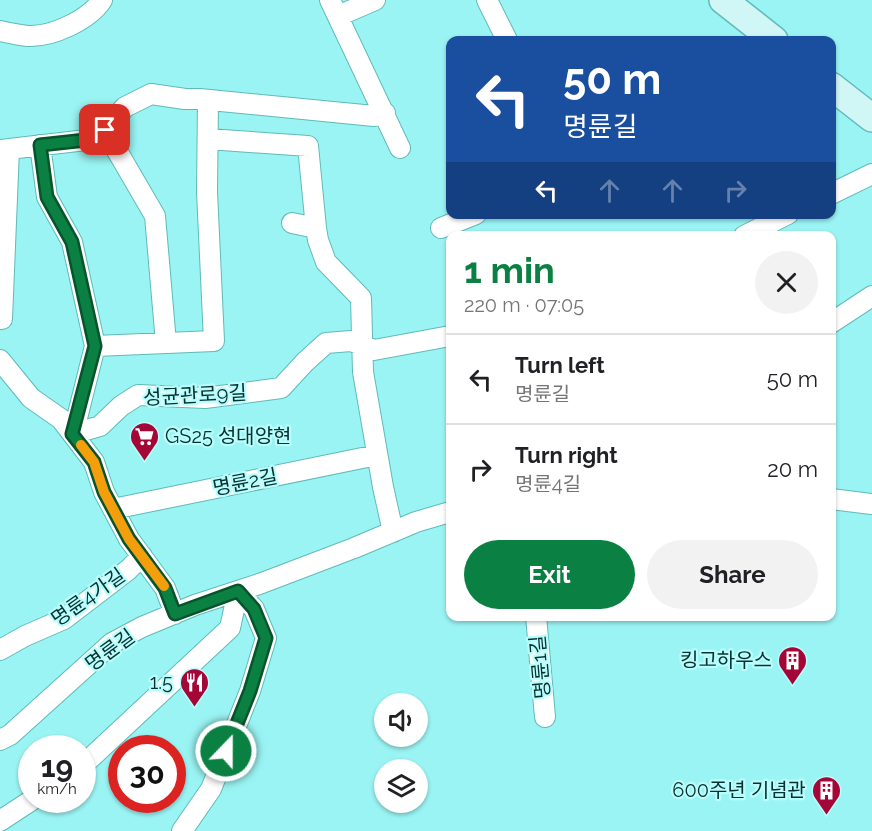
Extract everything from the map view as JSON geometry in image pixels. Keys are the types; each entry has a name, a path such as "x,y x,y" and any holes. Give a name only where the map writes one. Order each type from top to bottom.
{"street":[{"path":"0,32 30,36 66,28 96,9 102,0"},
{"path":"375,0 334,8 400,148"},
{"path":"487,0 505,36"},
{"path":"737,4 770,36"},
{"path":"836,90 872,118"},
{"path":"0,319 2,319 4,149 86,140 105,130 125,107 151,94 374,116 385,113"},
{"path":"95,346 214,341 207,192 208,100"},
{"path":"105,130 155,216 166,343"},
{"path":"208,139 308,146 318,240 326,262 361,298 363,372 393,532"},
{"path":"40,145 47,197 72,242 95,346 72,434"},
{"path":"836,192 872,174"},
{"path":"441,228 464,219"},
{"path":"754,231 778,219"},
{"path":"292,223 316,228"},
{"path":"836,320 872,296"},
{"name":"성균관로9길","path":"72,434 100,426 121,406 138,395 205,398 282,388 326,343 351,341 374,350 446,337"},
{"path":"0,360 31,398 61,419 94,462 104,492 129,539 165,588 175,614"},
{"name":"명륜2길","path":"113,508 377,455"},
{"path":"836,500 872,504"},
{"name":"명륜길","path":"0,740 10,735 112,643 142,627 344,552 416,522 446,513"},
{"name":"명륜4가길","path":"0,650 64,619 128,570 142,556"},
{"path":"96,753 230,628 238,591"},
{"path":"182,831 212,789 250,691 266,638 254,609 238,591"},
{"name":"명륜1길","path":"536,621 545,717"},
{"path":"0,820 18,809"}],"slow traffic":[{"path":"81,445 94,462 104,492 129,539 164,586"}],"place":[{"name":"GS25 성대양현","path":"144,462"},
{"name":"킹고하우스","path":"793,686"},
{"name":"1.5","path":"194,708"},
{"name":"600주년 기념관","path":"827,816"}],"route":[{"path":"105,130 86,140 40,145 47,197 72,242 95,346 72,434 94,462 104,492 129,539 165,588 175,614 238,591 254,609 266,638 250,691 226,751"}]}
